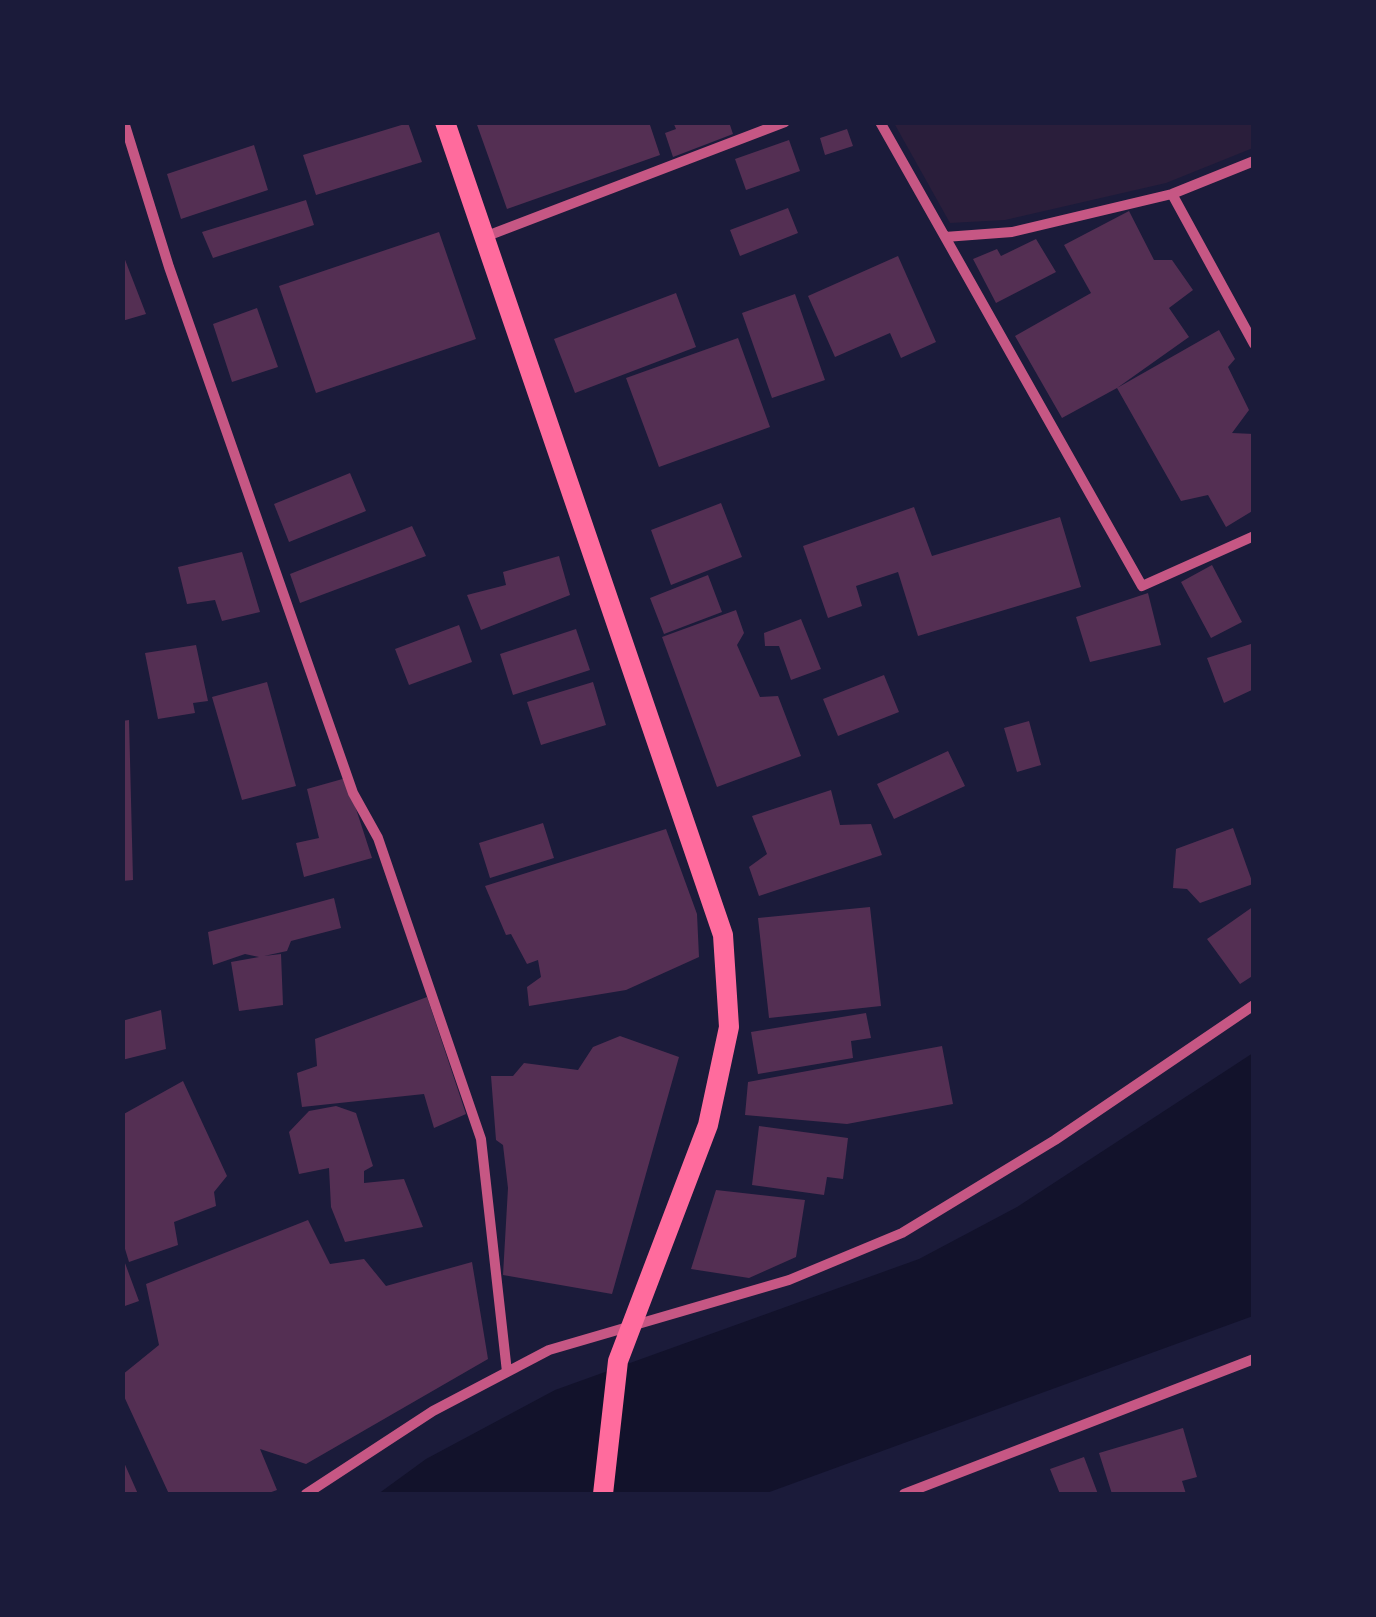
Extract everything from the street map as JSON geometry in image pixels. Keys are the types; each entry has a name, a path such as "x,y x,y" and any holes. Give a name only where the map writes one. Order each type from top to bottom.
{"main road":[{"path":"445,122 723,935 729,1027 708,1125 618,1361 603,1494"}],"street":[{"path":"124,122 169,267 352,794 378,838 481,1139 507,1372"},
{"path":"487,236 785,122"},
{"path":"880,122 1142,586 1254,536"},
{"path":"945,236 1012,232 1172,194 1254,162"},
{"path":"1172,194 1254,344"},
{"path":"306,1494 432,1411 548,1350 789,1280 902,1233 1056,1140 1254,1005"},
{"path":"904,1494 1254,1359"}],"shaded area":[{"path":"894,123 1253,123 1253,148 1166,183 1005,220 950,223"},
{"path":"1253,1053 1253,1316 764,1494 378,1494 426,1459 555,1390 919,1259 1017,1207"}],"building":[{"path":"476,122 649,122 660,155 507,209"},
{"path":"673,122 729,122 733,134 673,157 665,133 676,129"},
{"path":"408,123 422,162 316,195 303,155"},
{"path":"847,129 853,146 825,155 820,138"},
{"path":"789,140 800,171 746,190 735,159"},
{"path":"254,145 268,190 181,219 167,174"},
{"path":"306,200 314,225 213,258 202,232"},
{"path":"788,208 798,233 740,256 730,230"},
{"path":"1129,211 1154,260 1172,260 1193,290 1169,308 1189,337 1117,388 1062,418 1015,336 1091,293 1064,245"},
{"path":"439,232 476,339 316,393 279,286"},
{"path":"1036,239 1056,272 996,303 973,259 997,249 1001,256"},
{"path":"122,252 146,314 122,321"},
{"path":"898,256 936,342 901,358 890,333 835,357 808,296"},
{"path":"676,293 696,347 575,393 554,339"},
{"path":"795,294 825,380 772,398 742,313"},
{"path":"257,308 278,367 232,382 213,324"},
{"path":"1219,330 1235,359 1228,367 1249,410 1232,433 1254,434 1254,510 1226,527 1208,495 1181,501 1117,388"},
{"path":"738,338 770,427 659,467 626,378"},
{"path":"350,473 366,511 289,542 274,504"},
{"path":"721,503 742,557 671,585 651,530"},
{"path":"914,507 932,556 1060,517 1081,587 918,636 898,572 856,586 862,606 828,618 803,546"},
{"path":"412,526 426,556 300,603 290,574"},
{"path":"242,552 260,612 222,621 215,600 187,604 178,567"},
{"path":"559,556 570,595 481,630 467,595 506,585 503,572"},
{"path":"1212,565 1242,622 1211,638 1181,582"},
{"path":"708,575 722,612 664,634 650,598"},
{"path":"1148,593 1161,645 1090,662 1076,617"},
{"path":"736,610 744,633 737,645 760,697 778,696 801,756 717,787 662,637"},
{"path":"801,619 821,669 791,680 779,646 765,646 764,633"},
{"path":"459,625 472,662 409,685 395,649"},
{"path":"576,629 590,670 513,695 500,654"},
{"path":"1254,643 1254,689 1224,703 1207,658"},
{"path":"196,645 208,701 193,703 195,713 158,719 145,653"},
{"path":"884,675 899,712 838,736 823,699"},
{"path":"267,682 296,786 242,800 212,697"},
{"path":"593,682 606,725 541,745 527,702"},
{"path":"129,720 133,880 122,881 122,721"},
{"path":"1029,721 1041,765 1017,772 1004,728"},
{"path":"948,751 965,786 894,819 877,784"},
{"path":"346,778 372,858 304,877 296,843 319,838 307,789"},
{"path":"831,790 840,825 871,824 882,855 759,896 749,867 767,854 752,816"},
{"path":"543,823 554,858 490,878 479,843"},
{"path":"1233,828 1253,884 1200,903 1187,889 1173,888 1176,849"},
{"path":"666,829 697,914 699,957 626,990 529,1006 527,987 541,977 538,960 527,964 511,934 506,935 485,886"},
{"path":"334,898 341,928 291,941 287,951 264,956 281,954 283,1005 239,1011 231,962 259,957 245,954 213,965 208,932"},
{"path":"1254,906 1254,975 1240,984 1207,939"},
{"path":"870,907 881,1006 769,1018 758,918"},
{"path":"427,997 466,1114 434,1128 424,1094 302,1107 297,1073 317,1066 315,1039"},
{"path":"161,1010 166,1049 122,1060 122,1021"},
{"path":"866,1013 871,1038 851,1041 853,1058 758,1074 751,1032"},
{"path":"620,1036 679,1057 612,1294 503,1275 508,1188 503,1145 496,1140 491,1076 513,1076 524,1063 578,1070 593,1047"},
{"path":"942,1046 953,1104 847,1124 745,1115 748,1082"},
{"path":"183,1081 227,1176 214,1192 216,1206 174,1222 178,1245 129,1262 122,1239 122,1115"},
{"path":"336,1106 356,1113 373,1166 364,1171 364,1183 404,1179 423,1227 345,1242 331,1207 329,1168 299,1174 289,1132 309,1111"},
{"path":"759,1126 848,1138 843,1179 827,1177 824,1195 752,1185"},
{"path":"716,1190 805,1200 796,1257 749,1278 691,1269"},
{"path":"308,1220 330,1264 364,1259 386,1286 472,1262 488,1359 306,1464 260,1449 277,1490 266,1494 169,1494 122,1392 122,1375 159,1345 146,1284"},
{"path":"122,1255 139,1301 122,1307"},
{"path":"1183,1428 1197,1477 1182,1481 1186,1494 1112,1494 1099,1453"},
{"path":"1084,1457 1098,1494 1060,1494 1050,1469"},
{"path":"122,1458 138,1494 122,1494"}]}
